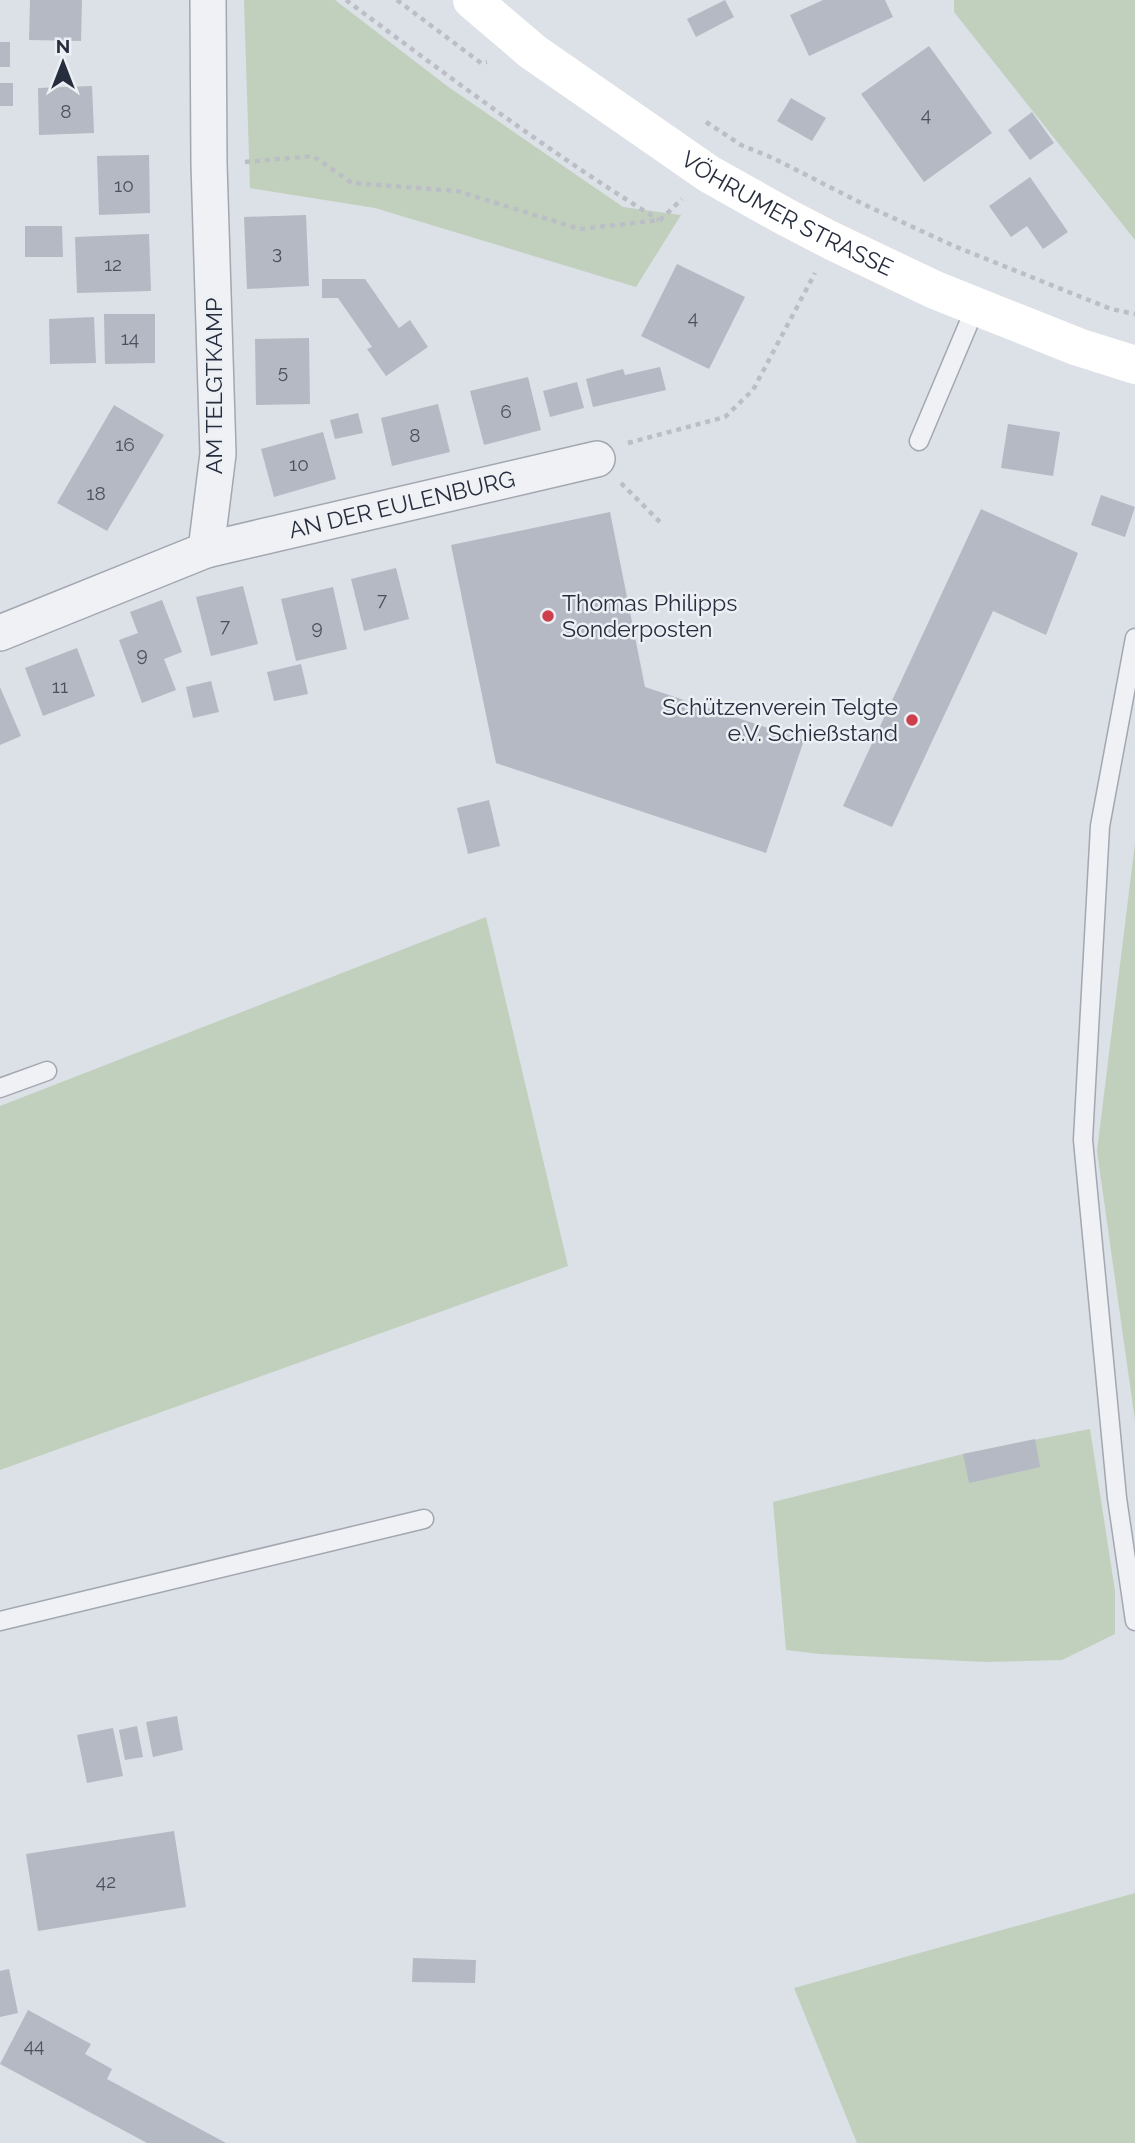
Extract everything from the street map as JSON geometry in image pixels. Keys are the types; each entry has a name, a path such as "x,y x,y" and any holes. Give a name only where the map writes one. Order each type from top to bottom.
{"main road":[{"name":"VÖHRUMER STRASSE","path":"472,0 533,52 709,174 832,242 935,290 1078,347 1135,365"}],"street":[{"name":"AM TELGTKAMP","path":"206,550 218,454 209,164 208,0"},
{"name":"AN DER EULENBURG","path":"206,550 597,459"},
{"path":"0,633 206,550"}],"lane":[{"path":"919,441 976,306"},
{"path":"1135,638 1100,826 1083,1140 1117,1498 1135,1621"},
{"path":"0,1088 47,1071"},
{"path":"0,1621 424,1519"}],"path":[{"path":"209,164 313,156 352,183 457,191 580,229 660,220 612,191 346,0"},
{"path":"773,158 954,246 1111,309 1135,314"},
{"path":"661,523 597,459 630,442 724,417 753,390 832,242"}],"green space":[{"path":"244,0 335,0 447,86 623,207 681,215 636,287 375,208 250,188"},
{"path":"954,0 1135,0 1135,240 954,12"},
{"path":"1135,843 1135,1421 1097,1151"},
{"path":"486,917 568,1266 0,1470 0,1106"},
{"path":"1090,1429 1115,1591 1115,1634 1062,1660 985,1662 786,1650 773,1502 963,1454"},
{"path":"1135,1893 1135,2143 857,2143 794,1988"}],"building":[{"path":"30,0 82,0 81,41 29,40"},
{"path":"725,0 734,17 696,37 687,19"},
{"path":"823,0 885,0 893,17 809,56 790,15"},
{"path":"0,42 10,42 10,67 0,67"},
{"path":"929,46 992,133 924,182 861,94"},
{"path":"0,83 13,83 13,106 0,106"},
{"path":"92,86 94,133 39,135 38,88"},
{"path":"791,98 826,118 812,141 777,121"},
{"path":"1032,112 1054,143 1030,160 1008,130"},
{"path":"149,155 150,213 99,215 97,156"},
{"path":"1030,177 1068,232 1043,249 1027,226 1011,237 989,206"},
{"path":"306,215 309,286 247,289 244,217"},
{"path":"25,226 62,226 63,257 25,257"},
{"path":"149,234 151,291 77,293 75,237"},
{"path":"677,264 745,297 709,369 641,336"},
{"path":"322,279 365,279 399,328 410,320 428,347 386,376 367,349 372,347 338,298 322,298"},
{"path":"104,314 155,314 155,363 105,364"},
{"path":"94,317 96,363 50,364 49,319"},
{"path":"309,338 310,404 256,405 255,339"},
{"path":"660,367 666,390 593,407 586,379 623,369 625,375"},
{"path":"528,377 541,430 484,445 470,391"},
{"path":"577,382 584,408 550,417 543,391"},
{"path":"438,404 450,452 392,466 381,418"},
{"path":"114,405 164,435 107,531 57,503"},
{"path":"358,413 363,433 335,439 330,420"},
{"path":"1008,424 1060,432 1053,476 1001,468"},
{"path":"323,432 336,479 274,497 261,449"},
{"path":"1101,495 1135,507 1125,537 1091,525"},
{"name":"Schützenverein Telgte e.V. Schießstand","path":"981,509 1078,553 1046,635 993,611 892,827 843,806"},
{"name":"Thomas Philipps Sonderposten","path":"610,512 645,687 804,740 766,853 496,763 451,545"},
{"path":"396,568 409,619 364,631 351,579"},
{"path":"243,586 258,644 211,656 196,597"},
{"path":"333,587 347,649 296,661 281,599"},
{"path":"162,600 182,652 164,659 176,690 142,703 119,640 138,633 130,612"},
{"path":"77,648 95,696 43,716 25,668"},
{"path":"301,664 308,694 274,701 267,672"},
{"path":"211,681 219,712 193,718 186,687"},
{"path":"0,687 21,736 0,745"},
{"path":"489,800 500,846 468,854 457,808"},
{"path":"1035,1439 1040,1467 969,1483 963,1454"},
{"path":"177,1716 183,1750 153,1757 146,1722"},
{"path":"137,1726 143,1757 125,1760 119,1730"},
{"path":"113,1728 123,1776 87,1783 77,1735"},
{"path":"174,1831 186,1907 38,1931 26,1854"},
{"path":"413,1958 476,1960 475,1983 412,1982"},
{"path":"9,1969 18,2013 0,2017 0,1971"},
{"path":"28,2010 91,2044 85,2054 112,2069 107,2079 226,2143 147,2143 0,2064"}],"place":[{"name":"Thomas Philipps Sonderposten","path":"548,616"},
{"name":"Schützenverein Telgte e.V. Schießstand","path":"912,720"}]}
